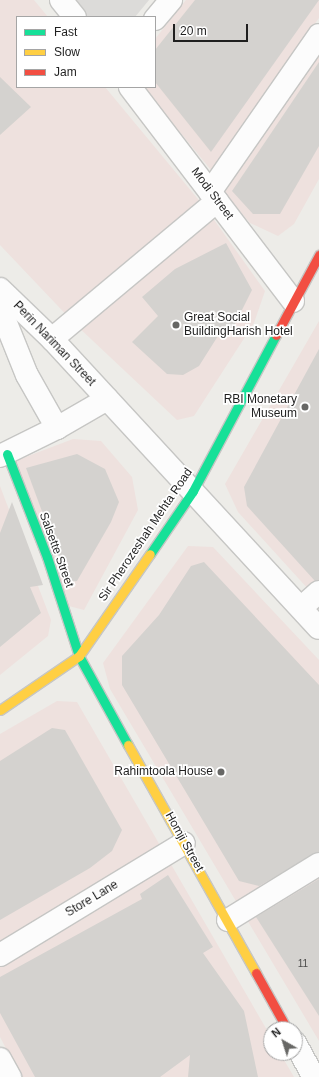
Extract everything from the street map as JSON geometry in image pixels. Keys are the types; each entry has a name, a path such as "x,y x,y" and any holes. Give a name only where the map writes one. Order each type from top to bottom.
{"street":[{"path":"61,0 74,16"},
{"path":"156,17 171,0"},
{"path":"52,339 214,197 319,35"},
{"name":"Modi Street","path":"131,88 293,301"},
{"name":"Sir Pherozeshah Mehta Road","path":"0,710 80,656 193,491 293,301 319,255"},
{"name":"Perin Nariman Street","path":"0,289 52,339 319,628"},
{"name":"Perin Nariman Street","path":"0,308 27,374 57,428"},
{"path":"3,455 57,428 107,399"},
{"name":"Salsette Street","path":"3,455 47,557 80,656"},
{"path":"301,608 319,592"},
{"name":"Homji Street","path":"80,656 228,920 283,1021"},
{"name":"Store Lane","path":"0,955 184,843"},
{"path":"228,920 319,864"},
{"path":"303,1057 314,1077"},
{"path":"0,1059 10,1077"}],"shaded area":[{"path":"0,0 34,0 47,16 16,16 16,88 106,88 207,210 265,291 254,323 194,416 177,420 75,324 0,245"},
{"path":"71,0 149,0 136,16 84,16"},
{"path":"186,0 319,0 319,18 211,170 144,88 156,88 156,38"},
{"path":"319,53 319,179 294,224 278,236 250,223 222,191"},
{"path":"319,321 319,601 238,512 225,484"},
{"path":"73,439 101,441 132,477 138,510 84,610 65,605 15,461"},
{"path":"0,486 51,620 48,636 0,675"},
{"path":"188,546 213,547 319,660 319,1041 110,689 103,663"},
{"path":"57,701 77,702 263,1023 263,1061 285,1061 294,1077 21,1077 0,1037 0,734"}],"building":[{"path":"195,0 319,0 211,152 156,83 156,49"},
{"path":"319,62 319,146 280,214 253,214 232,191"},
{"path":"0,77 31,107 0,135"},
{"path":"226,243 252,290 231,332 223,328 199,366 183,375 167,374 132,342 158,316 142,297 175,269"},
{"path":"319,349 319,580 315,581 247,506 244,487"},
{"path":"77,454 105,469 119,502 111,522 77,581 68,582 26,468"},
{"path":"12,502 43,585 30,587 41,613 0,647 0,533"},
{"path":"204,562 319,685 319,852 259,886 239,881 122,685 122,656 159,615 191,566"},
{"path":"52,728 65,730 122,830 112,851 90,868 0,920 0,761"},
{"path":"168,875 213,947 203,953 244,1011 258,1077 188,1077 190,1055 160,1077 35,1077 0,1013 0,977 142,899 140,894"},
{"path":"319,879 319,1016 256,917"}],"traffic: fast":[{"path":"150,554 193,491 276,335"},
{"path":"7,454 47,557 79,656 128,745"}],"traffic: slow":[{"path":"0,710 79,656 150,554"},
{"path":"128,745 256,973"}],"traffic: jam":[{"path":"276,335 319,255"},
{"path":"256,973 283,1021"}],"place":[{"name":"Great Social BuildingHarish Hotel","path":"176,325"},
{"name":"RBI Monetary Museum","path":"305,407"},
{"name":"Rahimtoola House","path":"221,772"}]}
